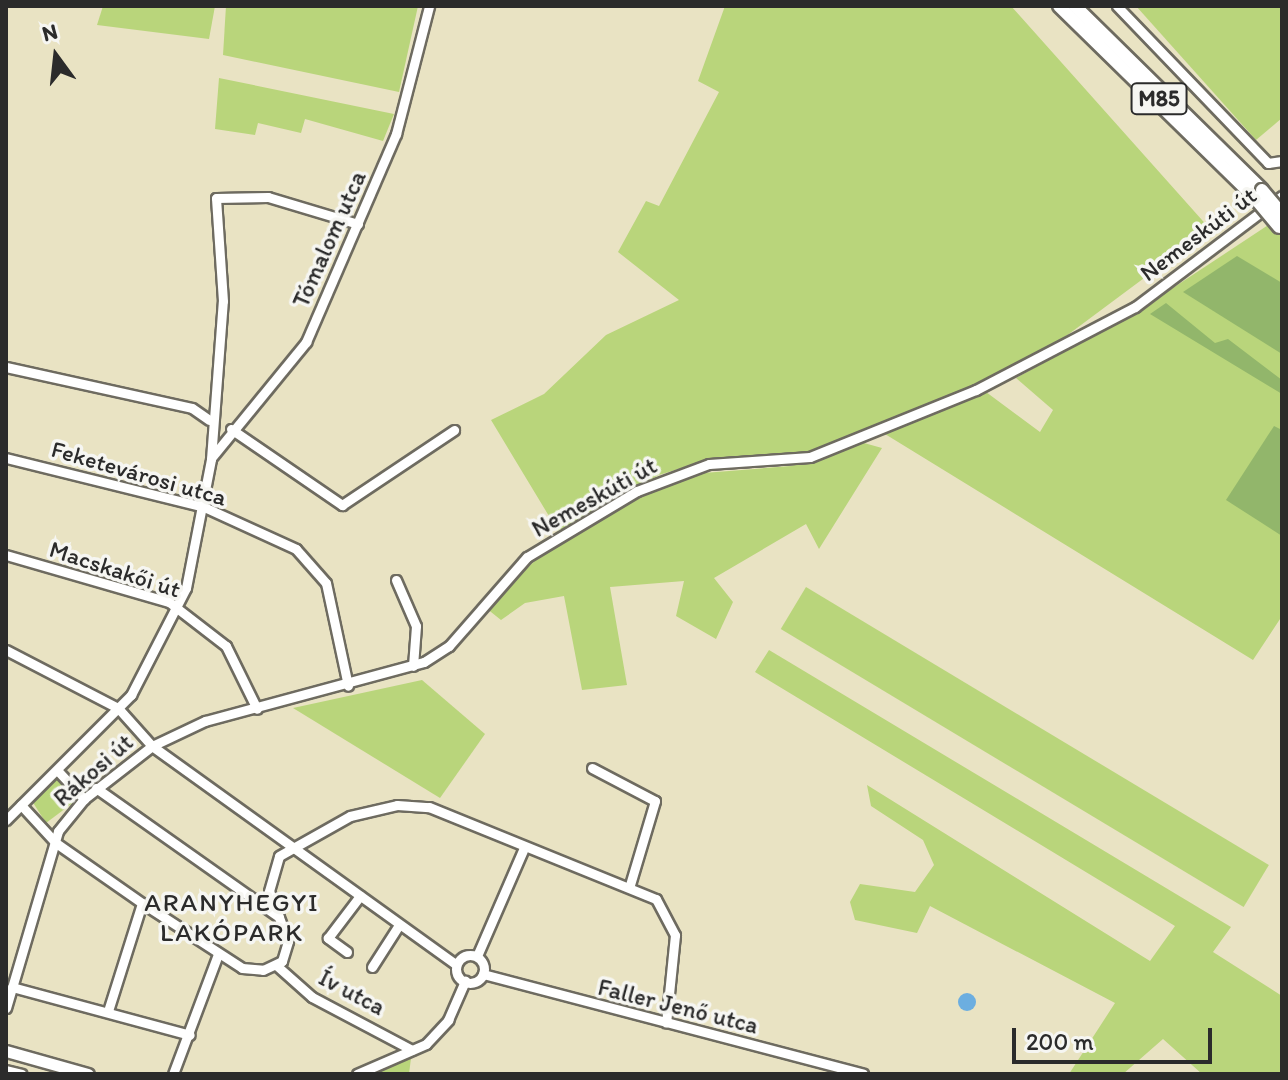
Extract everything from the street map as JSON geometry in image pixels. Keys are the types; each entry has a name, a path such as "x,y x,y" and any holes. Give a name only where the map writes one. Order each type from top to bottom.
{"highway":[{"name":"M85","path":"1059,6 1258,194"},
{"name":"M85","path":"1075,6 1258,194 1281,223"}],"main road":[{"path":"6,1051 88,1074"}],"street":[{"name":"Tómalom utca","path":"211,459 231,429 301,351 396,134 429,6"},
{"path":"1117,6 1268,163 1282,161"},
{"name":"Nemeskúti út","path":"152,746 257,709 413,666 443,652 527,557 637,491 709,464 810,457 976,390 1135,307 1282,196"},
{"name":"Tómalom utca","path":"6,820 118,708 156,656 178,608 204,507 211,459 209,420 223,301 216,198 284,200 358,224"},
{"path":"6,367 192,408 209,420"},
{"path":"231,429 342,505 454,430"},
{"name":"Feketevárosi utca","path":"6,458 204,507 291,546 317,571 348,686"},
{"name":"Macskakői út","path":"6,555 178,608 226,646 257,709"},
{"path":"396,580 416,626 413,666"},
{"path":"6,650 118,708 152,746 457,965 465,981"},
{"name":"Rákosi út","path":"6,1008 56,843 84,799 152,746"},
{"path":"592,768 655,801 630,885"},
{"path":"57,770 84,799"},
{"path":"96,788 279,917"},
{"path":"21,805 56,843 242,968 276,965 288,941 269,881 291,845 350,816 412,803 523,850 630,885 656,899 673,928 666,1023"},
{"path":"357,1074 412,1050 439,1032 465,981 483,974 477,956 523,850"},
{"path":"347,952 328,938 360,896"},
{"path":"108,1011 142,903"},
{"path":"372,967 399,925"},
{"path":"173,1074 218,954"},
{"path":"457,965 477,956"},
{"name":"Ív utca","path":"276,965 312,997 412,1050"},
{"name":"Faller Jenő utca","path":"483,974 863,1074"},
{"path":"12,987 190,1035"},
{"path":"6,1070 22,1074"}],"green space":[{"path":"103,6 215,6 209,39 97,25"},
{"path":"226,6 418,6 399,92 223,55"},
{"path":"725,6 1011,6 1210,229 1042,354 859,436 791,457 717,457 659,475 558,531 491,420 544,394 606,335 679,300 618,252 646,201 659,206 719,92 698,81"},
{"path":"1136,6 1282,6 1282,118 1256,140"},
{"path":"219,78 394,114 383,141 305,119 301,133 258,123 255,135 215,129"},
{"path":"1282,216 1282,616 1253,660 885,434 986,392 1040,432 1053,410 1016,378 1138,311"},
{"path":"1237,256 1282,283 1282,354 1183,292"},
{"path":"1166,303 1215,343 1228,339 1282,380 1282,394 1150,314"},
{"path":"1274,426 1282,430 1282,536 1226,500"},
{"path":"864,443 882,448 819,549 806,524 714,578 733,602 716,639 676,616 684,581 610,587 627,685 582,690 564,596 525,603 501,620 486,608 545,551 645,493 691,474 791,466"},
{"path":"806,587 1269,865 1244,907 781,629"},
{"path":"769,650 1231,927 1213,952 1282,996 1282,1074 1202,1074 1163,1039 1123,1074 1069,1074 1115,1003 930,906 917,933 855,920 850,902 860,884 915,892 934,865 923,840 871,806 867,785 1150,961 1175,926 755,672"},
{"path":"422,680 485,734 440,798 293,708"},
{"path":"57,777 78,799 46,823 32,801"},
{"path":"411,1058 409,1074 367,1074 393,1062"}],"water":[{"path":"967,993 976,1002 967,1011 958,1002"}],"district":[{"name":"ARANYHEGYI LAKÓPARK","path":"232,918"}]}
